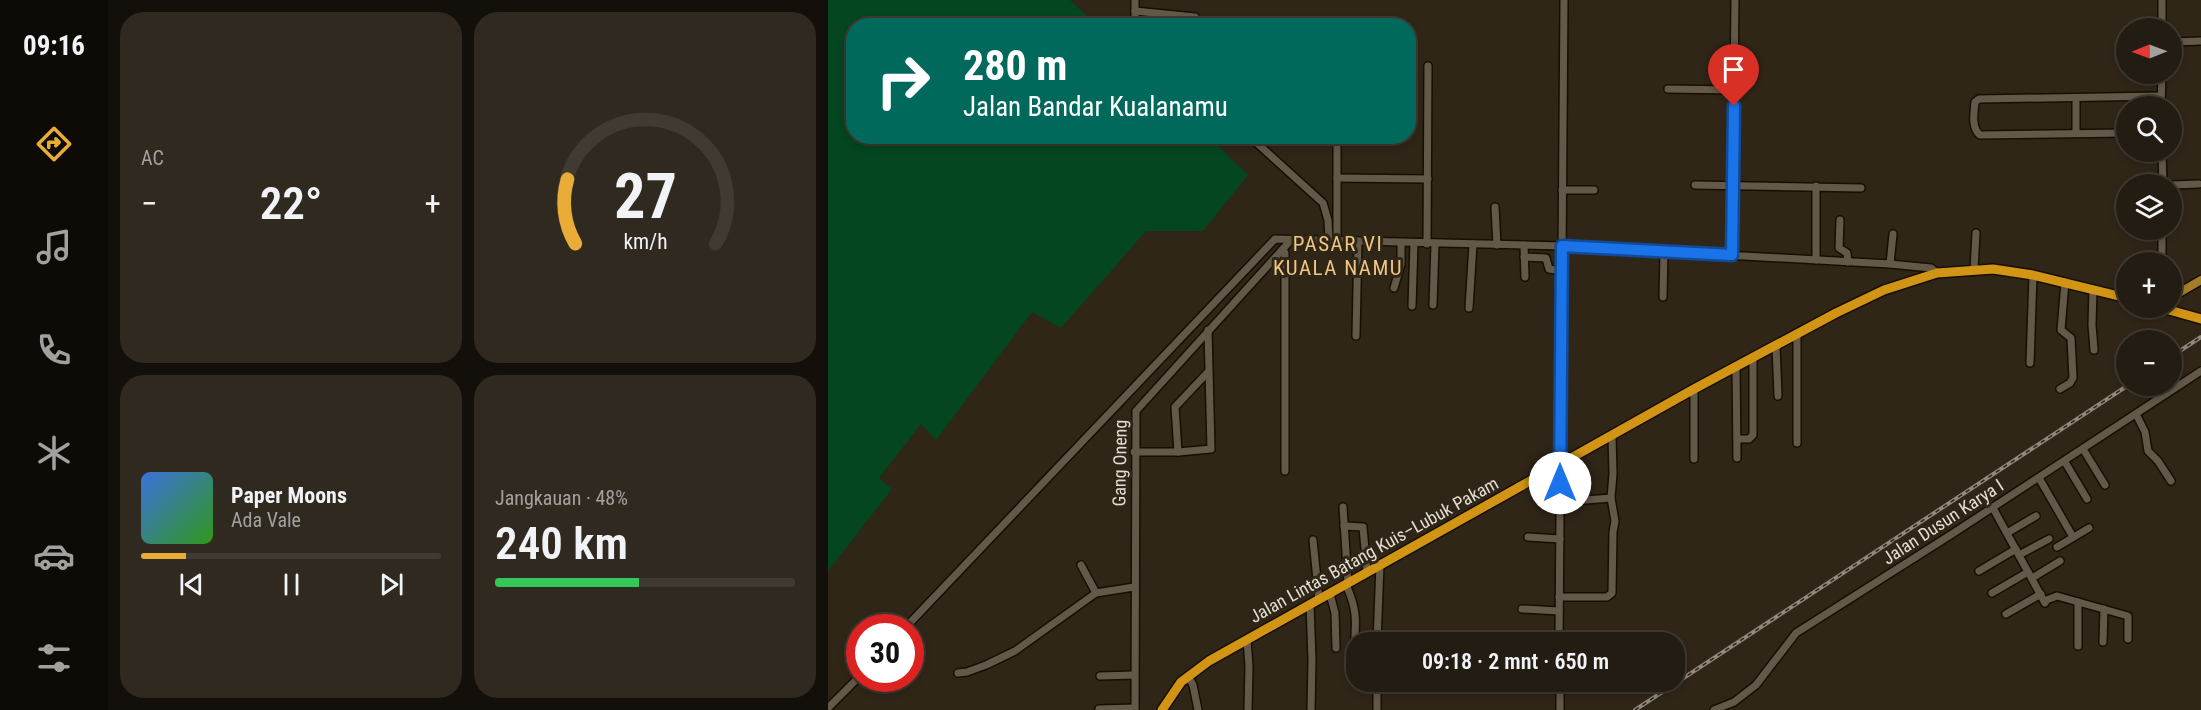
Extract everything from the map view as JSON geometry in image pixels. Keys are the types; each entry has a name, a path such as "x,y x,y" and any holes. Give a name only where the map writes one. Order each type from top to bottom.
{"highway":[{"name":"Jalan Lintas Batang Kuis–Lubuk Pakam","path":"1162,710 1181,682 1188,676 1247,640 1694,389 1884,290 1937,273 1974,270 2015,271 2116,295"},
{"path":"2182,314 2201,319"}],"main road":[{"path":"2182,291 2201,280"}],"street":[{"path":"1135,0 1136,18"},
{"path":"1559,632 1564,0"},
{"path":"1732,255 1735,0"},
{"path":"2162,0 2162,18"},
{"path":"1135,11 1195,17"},
{"path":"2182,42 2201,41"},
{"path":"1428,66 1428,178 1433,305"},
{"path":"2161,96 2162,84"},
{"path":"1668,89 1734,90"},
{"path":"2116,97 1979,99 1975,102 1974,114 1976,131 1980,135 2116,133"},
{"path":"2076,98 2076,134"},
{"path":"1258,144 1323,203 1328,220 1329,240"},
{"path":"1337,144 1337,241"},
{"path":"1337,178 1428,178"},
{"path":"2182,185 2199,184"},
{"path":"1695,185 1861,188"},
{"path":"1816,186 1816,260"},
{"path":"1562,190 1594,190"},
{"path":"1495,207 1497,245"},
{"path":"1328,220 1336,220"},
{"path":"1840,220 1839,248 1847,253 1848,262"},
{"path":"1974,270 1976,233"},
{"path":"1890,264 1893,234"},
{"path":"918,614 1275,239 1562,246 1890,264 1931,268 1937,273"},
{"name":"Gang Oneng","path":"1135,709 1134,417 1138,406 1291,240"},
{"path":"1356,336 1358,241"},
{"path":"1394,288 1401,264 1401,243"},
{"path":"1412,306 1414,243"},
{"path":"1469,308 1473,244"},
{"path":"1524,245 1525,277"},
{"path":"1538,246 1538,257"},
{"path":"1283,249 1286,275 1285,471"},
{"path":"1663,297 1664,252"},
{"path":"1524,257 1547,259 1549,269 1562,271"},
{"path":"2030,363 2033,275"},
{"path":"2060,389 2070,383 2073,378 2071,338 2061,330 2065,282"},
{"path":"2092,288 2094,350"},
{"path":"1134,452 1211,449 1208,330"},
{"path":"1797,334 1797,443"},
{"path":"1776,346 1778,396"},
{"path":"1737,439 1749,439 1753,435 1753,357"},
{"path":"1736,366 1737,458"},
{"name":"Jalan Dusun Karya I","path":"1714,710 1734,702 1756,685 1796,633 2065,462 2201,370"},
{"path":"1178,452 1175,408 1208,372"},
{"path":"1694,389 1694,459"},
{"path":"2136,414 2146,436 2148,452 2158,461 2170,481"},
{"path":"1559,597 1607,597 1611,595 1612,532 1615,521 1611,498 1612,436"},
{"path":"2083,449 2105,484"},
{"path":"2065,462 2087,499"},
{"path":"2039,478 2073,537"},
{"path":"1560,502 1611,498"},
{"path":"1343,507 1347,584 1356,614 1355,632"},
{"path":"1993,507 2043,599"},
{"path":"2007,533 2036,516"},
{"path":"1344,526 1361,525 1364,529 1367,572"},
{"path":"2057,547 2089,528"},
{"path":"1528,537 1560,539"},
{"path":"1979,571 2049,538"},
{"path":"1311,710 1315,581 1313,540"},
{"path":"1992,593 2060,561"},
{"path":"1081,565 1096,593"},
{"path":"1377,632 1380,565"},
{"path":"958,673 986,665 1015,651 1096,593 1134,587"},
{"path":"1329,594 1335,613 1336,648"},
{"path":"2006,614 2043,599 2057,596 2128,616 2128,639"},
{"path":"2078,602 2078,646"},
{"path":"1521,609 1559,611"},
{"path":"2103,642 2104,609"},
{"path":"1247,640 1248,710"},
{"path":"1100,676 1134,675"},
{"path":"1188,676 1193,685 1198,710"},
{"path":"828,708 846,690"},
{"path":"1377,692 1377,710"},
{"path":"1560,692 1560,710"},
{"path":"1099,709 1135,709"}],"green space":[{"path":"828,0 1070,0 1089,18 846,18 846,144 1216,144 1248,175 1203,231 1146,231 1061,328 1032,312 936,440 921,424 879,478 892,489 828,571"}],"railway":[{"path":"2182,349 2201,337"},
{"path":"1635,710 2116,393"}],"district":[{"name":"PASAR VI KUALA NAMU","path":"1338,256"}],"route":[{"path":"1560,483 1562,246 1732,255 1734,106"}]}
